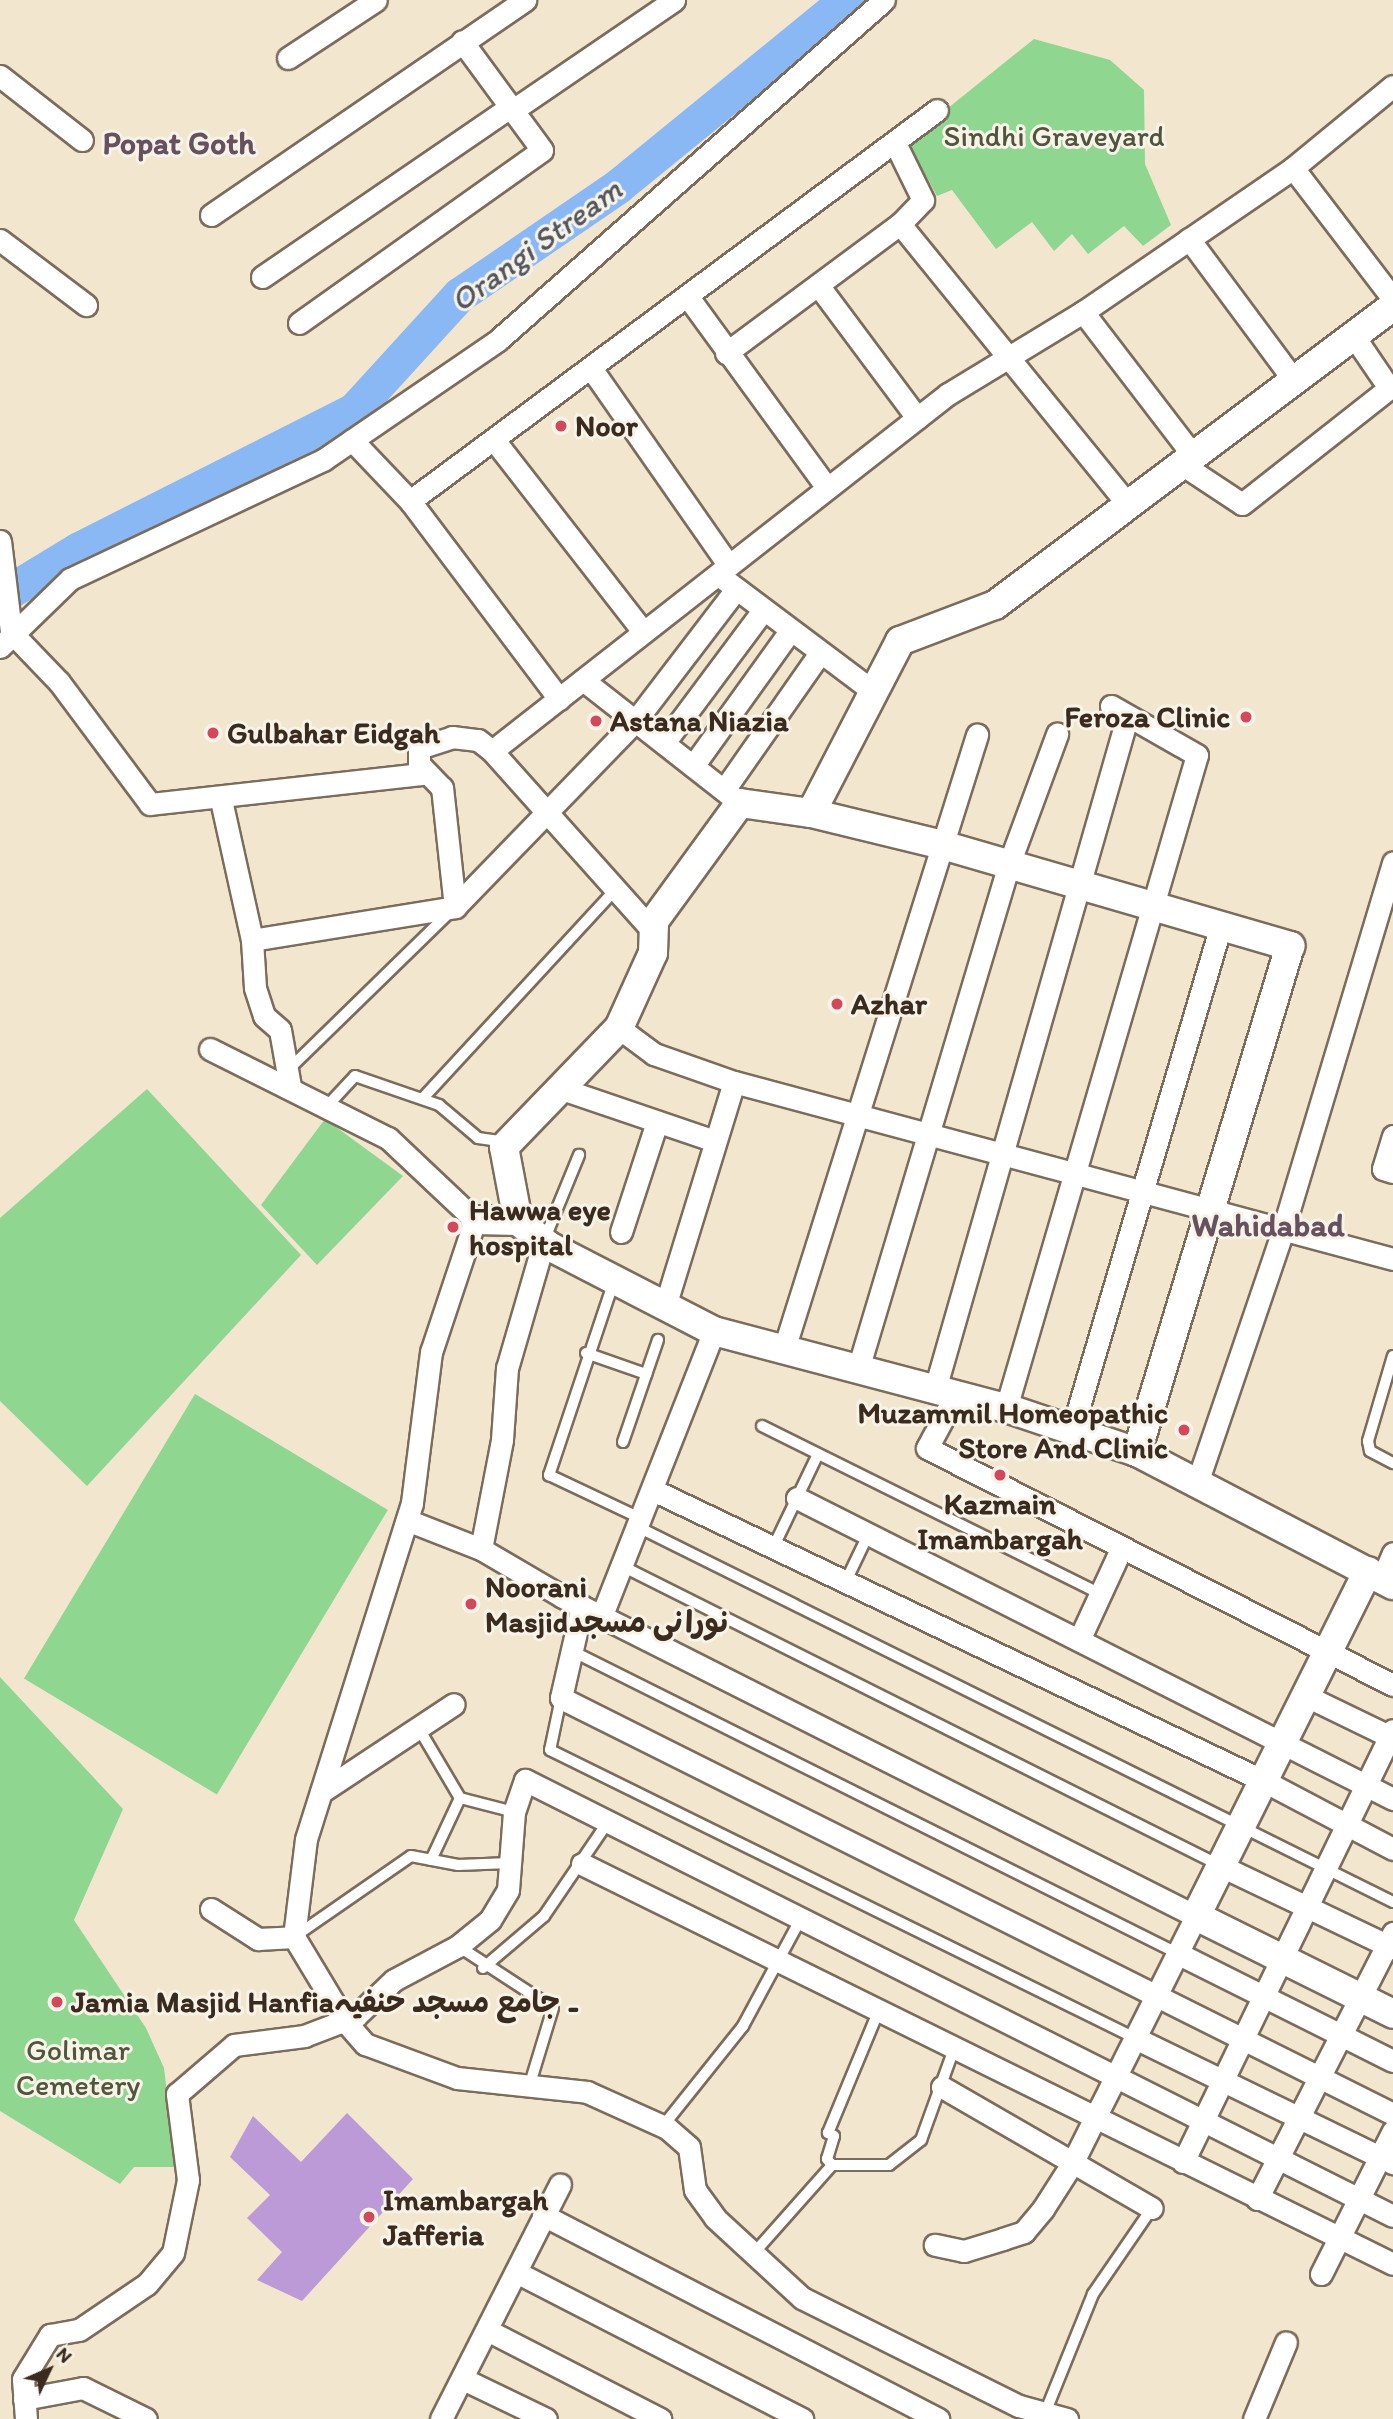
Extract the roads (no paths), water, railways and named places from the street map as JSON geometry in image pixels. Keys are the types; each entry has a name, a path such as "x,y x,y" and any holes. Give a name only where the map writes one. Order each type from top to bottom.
{"street":[{"path":"288,58 376,0"},
{"path":"211,215 524,0"},
{"path":"262,277 674,0"},
{"path":"6,640 70,579 114,553 286,480 352,440 498,340 884,0"},
{"path":"299,323 542,150 462,41"},
{"path":"0,76 82,140"},
{"path":"492,751 583,680 641,629 916,418 1083,312 1293,168 1392,89"},
{"path":"410,501 896,145 937,110"},
{"path":"726,353 900,224 923,200 896,145"},
{"path":"1293,168 1393,299"},
{"path":"900,224 1126,502"},
{"path":"1189,239 1293,379"},
{"path":"0,240 86,305"},
{"path":"818,285 916,418"},
{"path":"688,297 726,353 827,486"},
{"path":"811,813 870,689 900,641 995,605 1126,502 1393,306"},
{"path":"1083,312 1186,458 1242,504 1391,387 1353,335"},
{"path":"591,368 736,589 870,689"},
{"path":"352,440 410,501 559,699"},
{"path":"494,440 641,629"},
{"path":"2,543 6,640 59,681 150,804 221,800 422,774 442,788 455,907"},
{"path":"252,940 455,907 542,814 636,720 736,589"},
{"path":"664,743 763,610"},
{"path":"694,766 790,631"},
{"path":"518,1221 507,1143 620,1028 653,953 654,921 820,653"},
{"path":"583,680 732,796 939,844 1290,946 1212,1213 1137,1452"},
{"path":"1006,1408 1072,1172 1197,755 1119,712 1080,883 1004,1152 946,1391 927,1448 1393,1685"},
{"path":"784,1349 939,844 977,734"},
{"path":"858,1368 1009,864 1056,734"},
{"path":"422,774 419,748 440,737 478,740 492,751 542,814 653,931"},
{"path":"221,800 252,940 255,988 264,1016 280,1030 289,1078"},
{"path":"1197,1483 1282,1233 1393,862"},
{"path":"1072,1430 1221,925"},
{"path":"620,1028 654,1054 734,1082 855,1116 1004,1152 1282,1233 1393,1259"},
{"path":"210,1049 289,1078 388,1138 475,1220 518,1221 544,1241 666,1303 714,1331 1006,1408 1137,1452 1381,1578"},
{"path":"666,1303 734,1082"},
{"path":"559,1088 715,1142"},
{"path":"621,1232 657,1122"},
{"path":"1393,1136 1383,1169 1393,1172"},
{"path":"475,1220 431,1352 407,1520 306,1839 294,1937 344,2020 365,2044 457,2078 587,2092 663,2126 689,2147 695,2190 754,2253 802,2298 1045,2413 1068,2419"},
{"path":"481,1549 502,1440 507,1367 544,1241"},
{"path":"714,1331 622,1566 592,1610 572,1651 561,1698 1393,2114"},
{"path":"653,1490 1264,1780 1345,1826 1393,1849"},
{"path":"797,1498 1393,1799"},
{"path":"407,1520 481,1549 592,1610 1393,2014"},
{"path":"1079,1640 1122,1547"},
{"path":"935,2245 964,2252 1024,2232 1073,2162 1328,1652 1381,1578 1393,1553"},
{"path":"1183,2162 1279,1957 1392,1734 1306,1696"},
{"path":"321,1792 454,1704"},
{"path":"146,2419 83,2388 25,2409 23,2379 50,2335 79,2330 147,2284 173,2253 188,2180 177,2094 234,2045 304,2036 344,2020 394,1980 458,1946 490,1920 508,1890 514,1812 525,1780 1393,2216"},
{"path":"582,1864 1393,2264"},
{"path":"1221,1867 1391,1942 1257,2199"},
{"path":"211,1909 258,1939 294,1937"},
{"path":"1178,1953 1262,1994 1340,2038 1393,2061"},
{"path":"1135,2038 1386,2160"},
{"path":"942,2087 1152,2208"},
{"path":"1321,2274 1359,2199 1386,2160 1393,2131"},
{"path":"441,2419 559,2184"},
{"path":"543,2216 939,2419"},
{"path":"516,2272 802,2419"},
{"path":"487,2330 655,2418"},
{"path":"1254,2419 1286,2342"},
{"path":"463,2379 545,2419"}],"lane":[{"path":"423,1098 615,890"},
{"path":"289,1078 455,907"},
{"path":"329,1104 355,1076 423,1098 478,1138 507,1143"},
{"path":"544,1241 579,1155"},
{"path":"615,1278 586,1353 549,1475 1393,1902"},
{"path":"623,1442 658,1340"},
{"path":"586,1353 646,1374"},
{"path":"1393,1356 1368,1441 1370,1451 1393,1463"},
{"path":"762,1426 1100,1594"},
{"path":"773,1548 818,1454"},
{"path":"845,1583 869,1533"},
{"path":"622,1566 1221,1867"},
{"path":"572,1651 1178,1953"},
{"path":"561,1698 550,1750 1135,2038"},
{"path":"418,1727 460,1798 514,1812"},
{"path":"431,1860 460,1798"},
{"path":"483,1968 544,1916 582,1864 608,1822"},
{"path":"294,1937 411,1856 431,1860 510,1863"},
{"path":"663,2126 743,2026 800,1920"},
{"path":"458,1946 483,1968 553,2008 529,2087"},
{"path":"878,2012 828,2133 834,2136 827,2159 832,2165 860,2168 901,2158 930,2125 954,2049"},
{"path":"754,2253 832,2165"},
{"path":"1045,2413 1093,2294 1152,2208"}],"waterway":[{"name":"Orangi Stream","path":"0,597 79,549 354,410 459,295 618,186 846,0"}],"place":[{"name":"Noor","path":"561,426"},
{"name":"Feroza Clinic","path":"1246,717"},
{"name":"Astana Niazia","path":"596,721"},
{"name":"Gulbahar Eidgah","path":"213,733"},
{"name":"Azhar","path":"837,1004"},
{"name":"Hawwa eye hospital","path":"453,1227"},
{"name":"Muzammil Homeopathic Store And Clinic","path":"1184,1430"},
{"name":"Kazmain Imambargah","path":"1000,1475"},
{"name":"Noorani Masjidنورانی مسجد","path":"471,1604"},
{"name":"Jamia Masjid Hanfia۔ جامع مسجد حنفیہ","path":"57,2002"},
{"name":"Imambargah Jafferia","path":"369,2217"}],"district":[{"name":"Popat Goth","path":"179,143"},
{"name":"Wahidabad","path":"1268,1225"}],"park label":[{"name":"Sindhi Graveyard","path":"1054,136"},
{"name":"Golimar Cemetery","path":"78,2067"}]}
